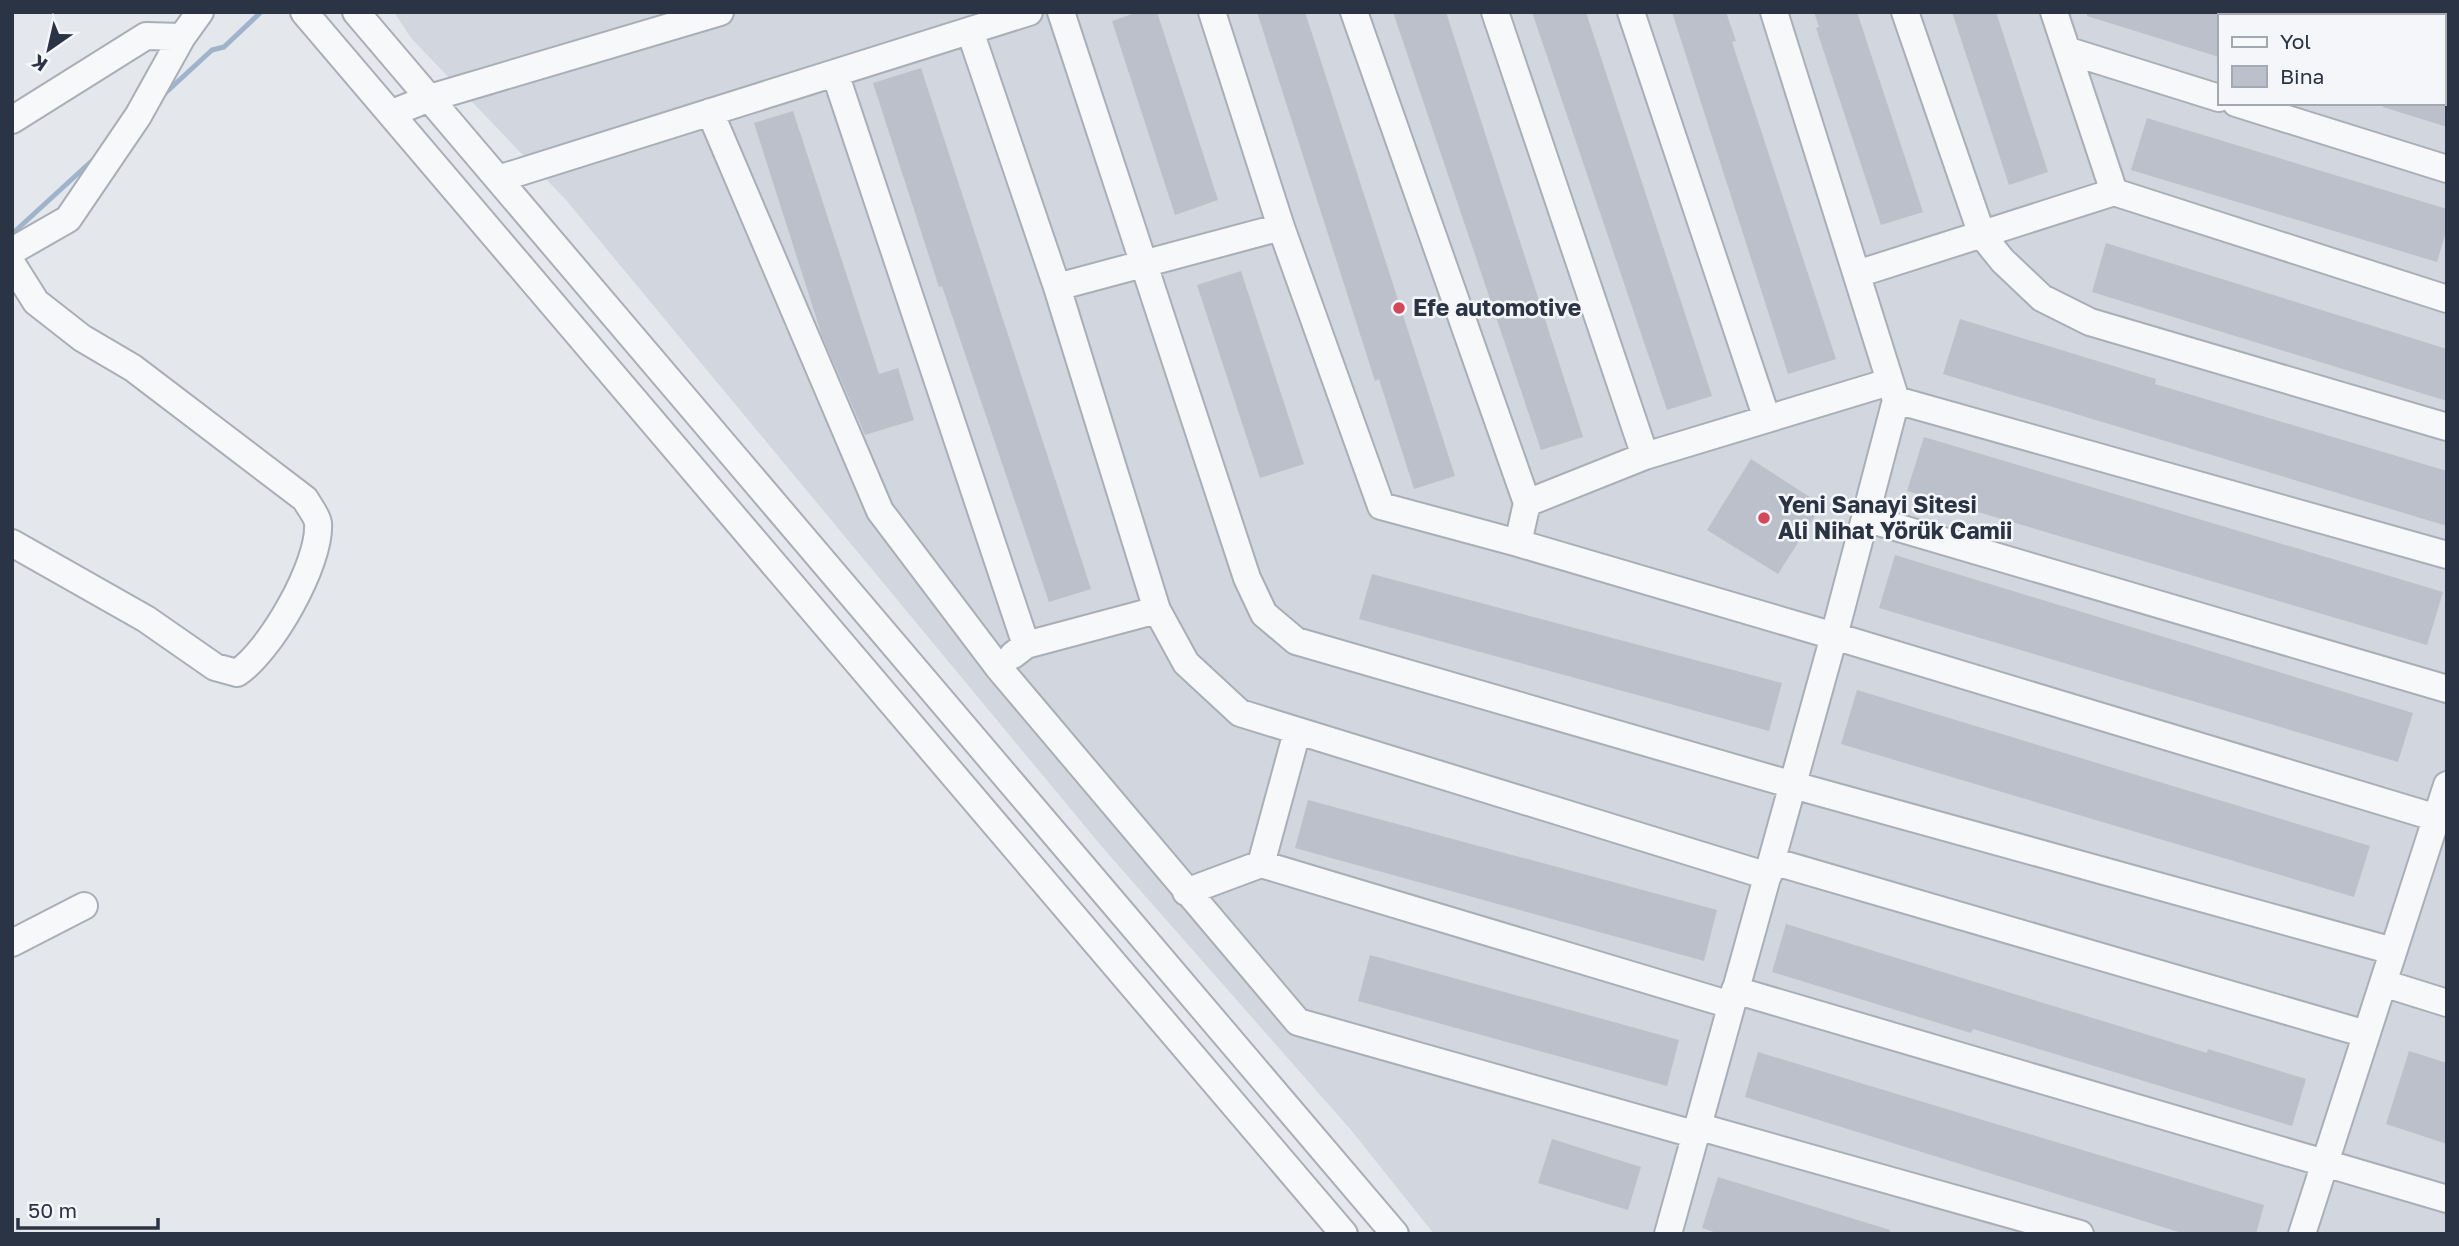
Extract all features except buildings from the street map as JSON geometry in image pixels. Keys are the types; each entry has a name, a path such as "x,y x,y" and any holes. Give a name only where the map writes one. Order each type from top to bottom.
{"street":[{"path":"12,251 68,219 138,116 182,37 200,12"},
{"path":"304,12 1344,1234"},
{"path":"356,12 1395,1234"},
{"path":"392,113 430,98 720,12"},
{"path":"498,179 1029,12"},
{"path":"1061,12 1247,578 1264,614 1296,641 1793,785 2393,951"},
{"path":"1212,12 1281,226 1381,506 1518,542 2441,820"},
{"path":"1354,12 1527,503 1518,542"},
{"path":"1496,12 1645,456"},
{"path":"1631,12 1768,419"},
{"path":"1668,1234 1834,636 1865,519 1892,391 1773,12"},
{"path":"1905,12 1982,235 2002,260 2042,298 2090,322 2447,427"},
{"path":"2054,12 2114,192"},
{"path":"970,31 1057,287 1157,610 1186,663 1240,713 1297,732 1770,869 2367,1034"},
{"path":"12,120 146,36 182,37"},
{"path":"2068,51 2218,98"},
{"path":"835,73 1026,645"},
{"path":"2242,105 2447,169"},
{"path":"710,112 880,511 998,667 1298,1022 2080,1234"},
{"path":"1857,274 2114,192 2447,299"},
{"path":"1057,287 1281,226"},
{"path":"12,264 36,302 82,338 133,368 305,499 318,522 313,556 276,634 252,663 237,673 215,667 146,619 12,543"},
{"path":"1527,503 1645,456 1768,419 1892,391 2447,555"},
{"path":"1865,519 2447,690"},
{"path":"998,667 1026,645 1157,610"},
{"path":"1261,864 1297,732"},
{"path":"2302,1234 2393,951 2441,820 2447,785"},
{"path":"1186,892 1261,864 2447,1199"},
{"path":"12,943 84,906"},
{"path":"2383,983 2447,1003"}],"shaded area":[{"path":"394,12 2447,12 2447,1234 1434,1234 1351,1130 1103,848 566,200 411,38"}],"waterway":[{"path":"161,97 212,50 224,47 261,12"},
{"path":"12,234 95,158"}],"place":[{"name":"Efe automotive","path":"1399,308"},
{"name":"Yeni Sanayi Sitesi Ali Nihat Yörük Camii","path":"1764,518"}]}
